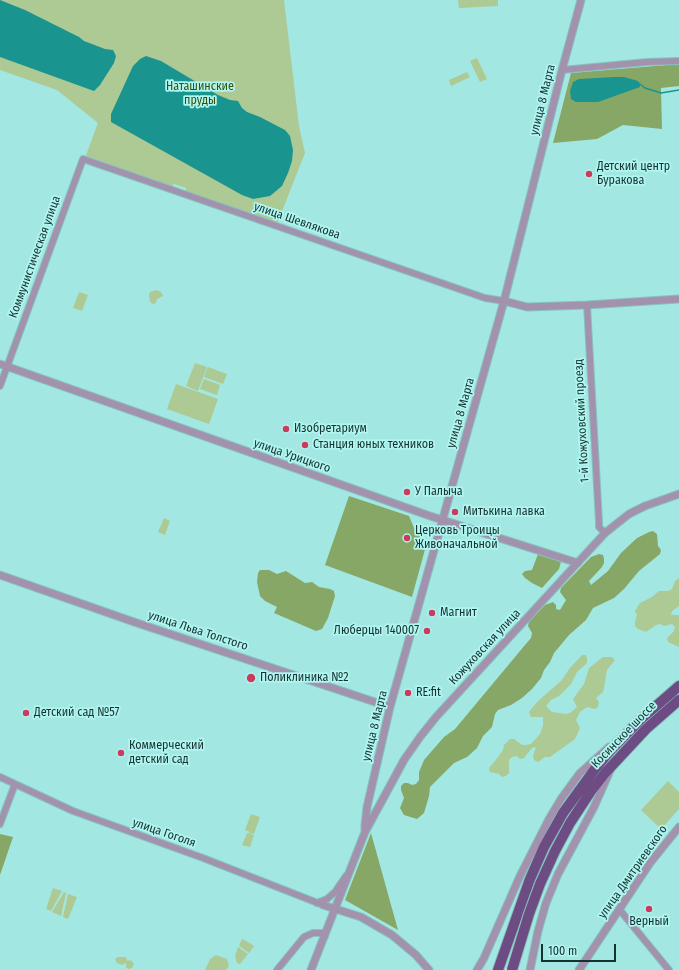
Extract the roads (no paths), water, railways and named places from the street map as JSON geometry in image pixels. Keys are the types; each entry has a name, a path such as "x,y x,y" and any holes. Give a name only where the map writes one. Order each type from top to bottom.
{"highway":[{"name":"Косинское шоссе","path":"498,970 517,912 530,879 544,847 563,813 595,769 629,730 679,686"},
{"name":"Косинское шоссе","path":"512,970 540,884 566,830 591,791 616,760 646,729 679,700"}],"street":[{"name":"улица 8 Марта","path":"365,832 370,793 390,707 504,301 581,0"},
{"path":"562,70 647,62 679,61"},
{"name":"улица Шевлякова","path":"83,159 485,298 504,301"},
{"name":"Коммунистическая улица","path":"0,386 4,365 83,159"},
{"path":"504,301 527,307 587,306 679,299"},
{"name":"1-й Кожуховский проезд","path":"587,306 599,527 605,533"},
{"name":"улица Урицкого","path":"4,365 67,386 278,463 442,519 578,563"},
{"name":"Кожуховская улица","path":"365,832 404,760 436,717 605,533 630,514 645,506 679,494"},
{"name":"улица Льва Толстого","path":"0,575 134,622 390,707"},
{"path":"477,970 484,958 532,851 561,799 580,773 629,730"},
{"path":"530,970 541,917 552,889 569,852 594,807 616,760"},
{"name":"улица Гоголя","path":"0,777 72,811 203,858 320,904"},
{"path":"0,824 15,784"},
{"path":"370,793 375,801 380,801 384,797"},
{"name":"улица Дмитриевского","path":"579,970 650,863 679,827"},
{"path":"311,970 336,910 365,832"},
{"path":"351,870 335,892 320,904 361,917 392,935 429,970"},
{"path":"619,910 669,970"},
{"path":"277,970 304,937 309,934 318,933 322,933 325,936"},
{"path":"482,970 484,958"},
{"path":"423,963 434,970"}],"water":[{"path":"0,0 25,10 79,37 84,41 105,49 113,50 116,56 114,63 100,85 94,91 0,57"},
{"name":"Наташинские пруды","path":"146,56 161,61 218,95 230,100 238,101 242,108 247,112 285,130 290,136 293,150 292,161 282,186 270,196 253,199 242,195 111,122 111,114 133,66 140,59"},
{"path":"624,77 638,81 640,87 598,102 576,102 571,99 570,91 573,82 579,79"}],"waterway":[{"path":"640,84 645,88 661,93 679,90"}],"place":[{"name":"Детский центр Буракова","path":"589,174"},
{"name":"Изобретариум","path":"286,429"},
{"name":"Станция юных техников","path":"305,445"},
{"name":"У Палыча","path":"407,492"},
{"name":"Митькина лавка","path":"455,512"},
{"name":"Церковь Троицы Живоначальной","path":"407,538"},
{"name":"Магнит","path":"432,613"},
{"name":"Люберцы 140007","path":"427,631"},
{"name":"Поликлиника №2","path":"251,678"},
{"name":"RE:fit","path":"408,693"},
{"name":"Детский сад №57","path":"26,713"},
{"name":"Коммерческий детский сад","path":"121,753"},
{"name":"Верный","path":"649,909"}]}
